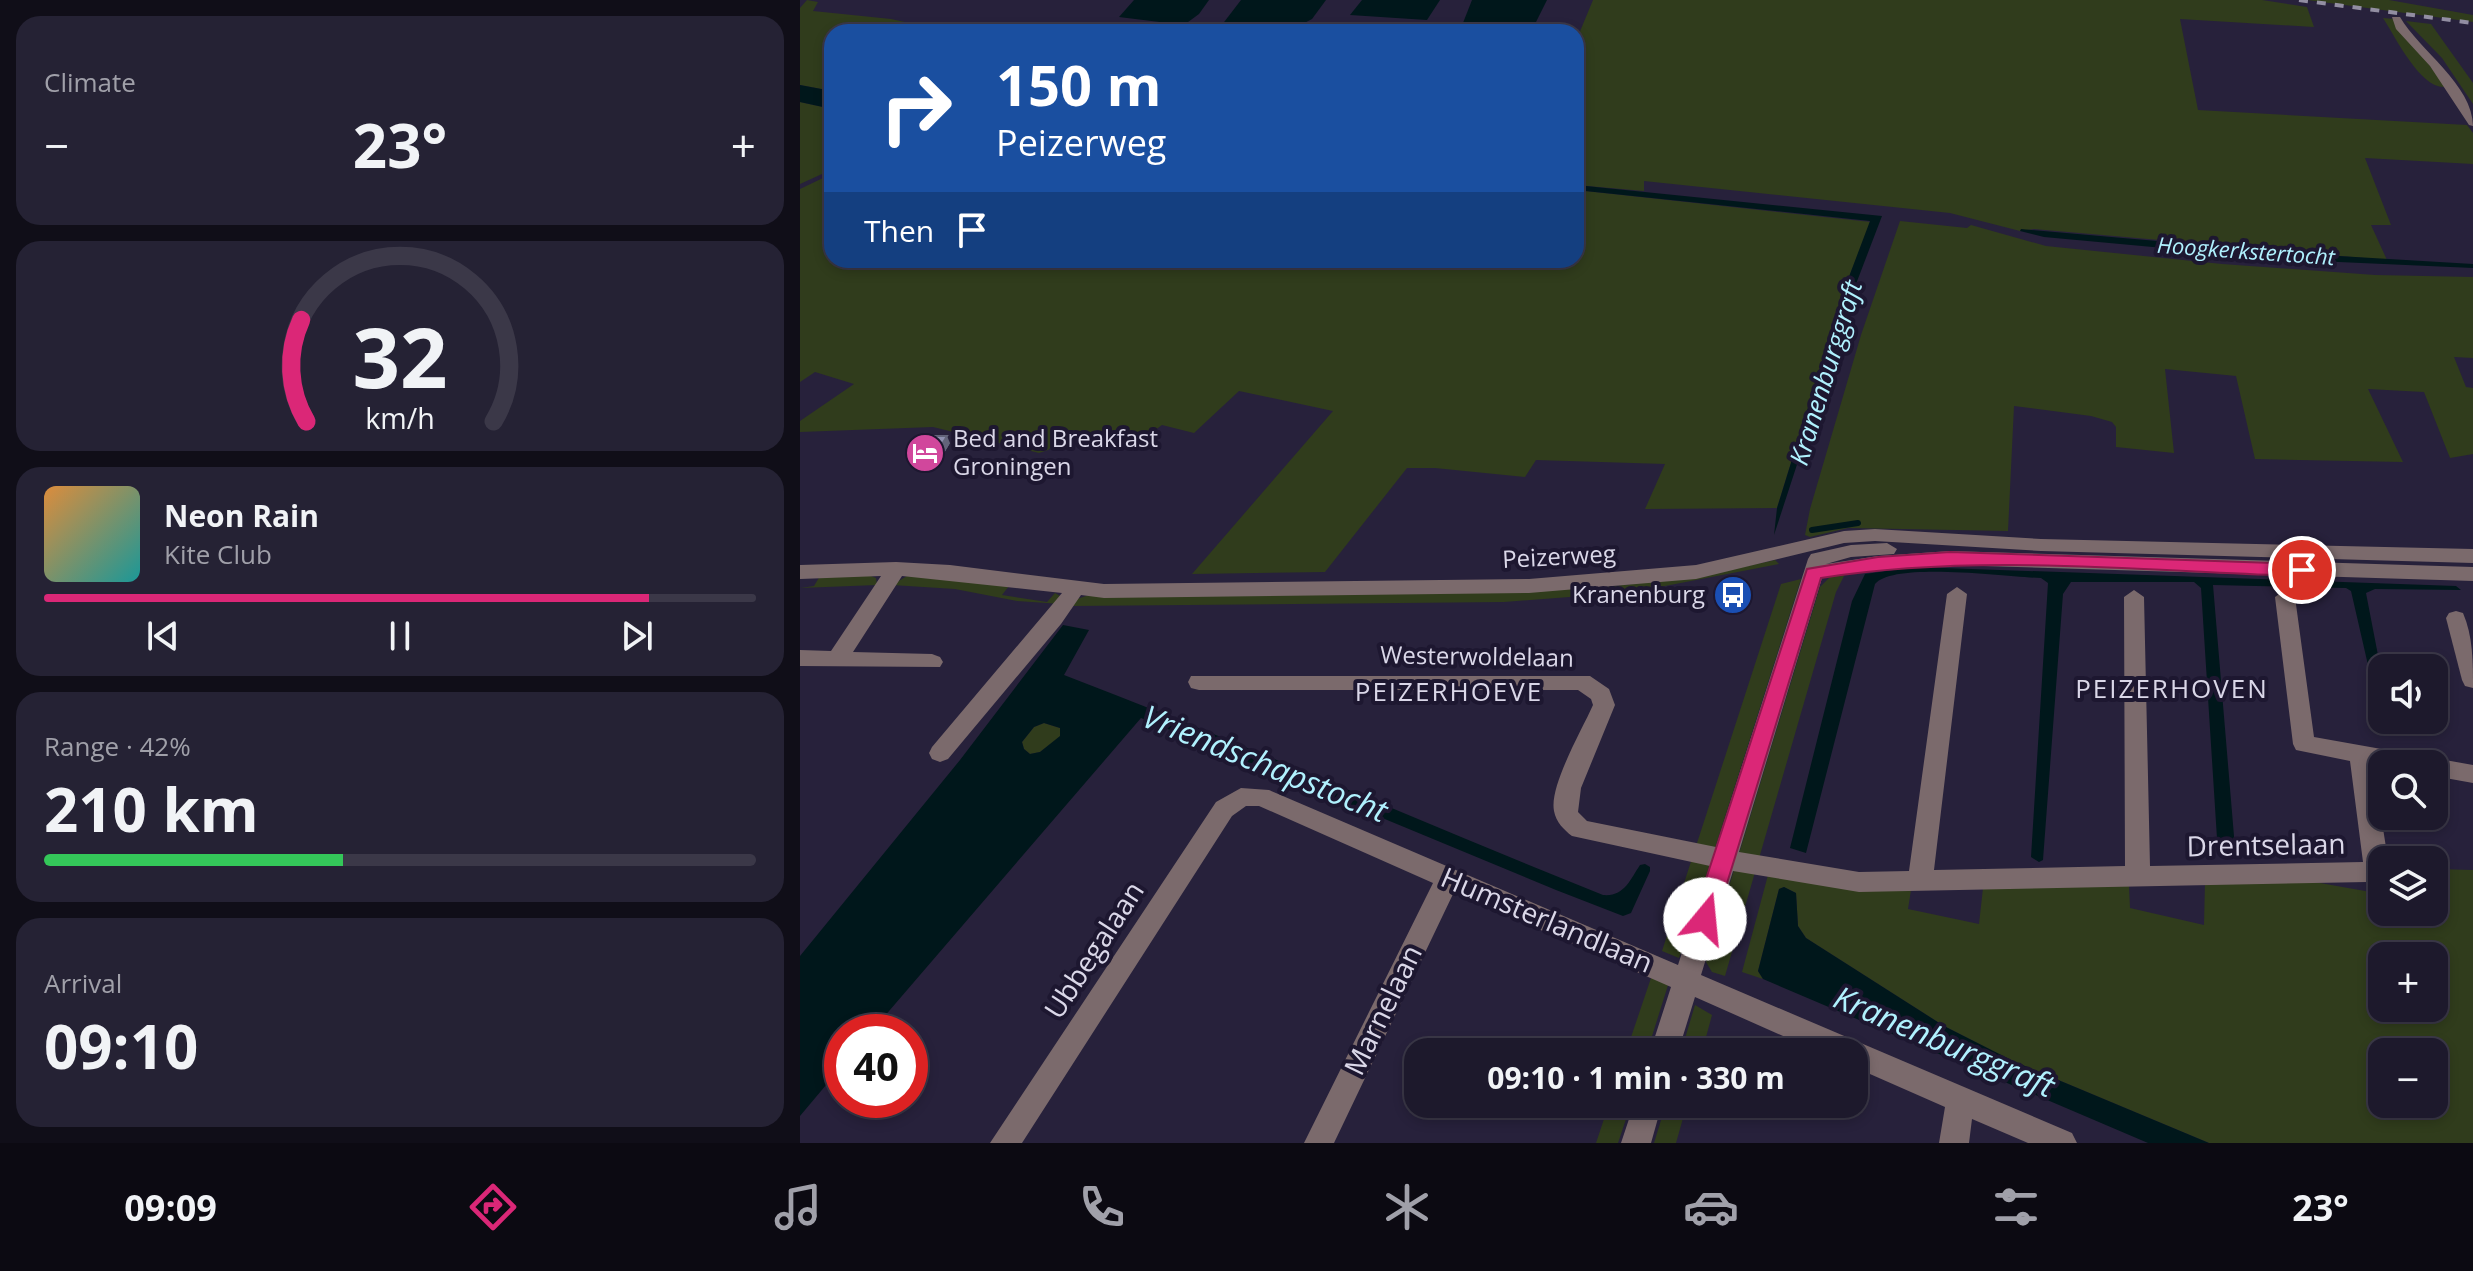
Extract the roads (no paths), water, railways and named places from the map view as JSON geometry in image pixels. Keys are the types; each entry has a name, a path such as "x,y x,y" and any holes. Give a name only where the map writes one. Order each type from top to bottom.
{"street":[{"path":"2396,19 2435,64 2473,122"},
{"name":"Peizerweg","path":"800,572 896,569 982,575 1075,589 1136,592 1529,586 1696,572 1859,536 2043,553 2473,574"},
{"name":"Peizerweg","path":"1723,859 1816,566 2043,553 2473,556"},
{"path":"837,659 896,569"},
{"path":"940,753 1054,619 1075,589"},
{"path":"1920,882 1957,594"},
{"path":"2134,597 2138,878"},
{"path":"2285,597 2304,744 2368,755"},
{"path":"2456,618 2473,680"},
{"path":"800,658 932,662"},
{"name":"Westerwoldelaan","path":"1199,682 1582,682 1601,695 1604,705 1569,791 1565,810 1570,820 1581,829 1723,859"},
{"name":"Drentselaan","path":"1723,859 1833,879 1920,882 2367,872 2375,868 2376,852 2360,754"},
{"path":"2448,770 2473,774"},
{"name":"Humsterlandlaan","path":"1241,797 1261,797 1818,1038"},
{"name":"Ubbegalaan","path":"1005,1143 1224,809 1241,797"},
{"path":"1668,1038 1723,859"},
{"name":"Marnelaan","path":"1319,1143 1448,877"},
{"name":"Humsterlandlaan","path":"1868,1060 2062,1143"},
{"path":"1954,1143 1960,1100"},
{"path":"1636,1143 1644,1118"}],"water":[{"path":"1134,0 1209,0 1199,14 1185,24 1119,17"},
{"path":"1241,0 1326,0 1312,19 1302,24 1223,24"},
{"path":"1362,0 1440,0 1427,20 1350,15"},
{"path":"1472,0 1547,0 1535,24 1463,24"},
{"path":"800,85 824,90 824,107 800,102"},
{"path":"1584,186 1882,216 1856,284 1774,535 1777,508 1847,282 1870,221 1584,191"},
{"name":"Hoogkerkstertocht","path":"2021,229 2305,254 2473,264 2473,268 2294,260 2044,237"},
{"path":"1916,567 2456,586 2461,590 2375,589 2366,593 2378,654 2368,654 2368,665 2351,591 2346,588 2213,585 2235,848 2228,857 2218,854 2201,588 2194,582 2071,582 2063,594 2043,860 2039,862 2031,857 2048,583 2041,578 1952,572 1904,573 1886,577 1875,584 1806,853 1790,848 1852,601 1865,574"},
{"name":"Vriendschapstocht","path":"1063,625 1089,630 1064,675 1603,895 1621,890 1640,865 1650,867 1631,913 1623,916 1141,718 886,1014 824,1014 824,1087 800,1116 800,956 960,760","holes":["1044,723 1060,728 1060,736 1040,752 1030,754 1022,742 1034,727"]},
{"path":"1784,887 1796,893 1798,926 1806,938 1944,1026 2013,1061 2209,1143 2148,1143 1763,979 1758,971 1779,889"}],"waterway":[{"name":"Kranenburggraft","path":"1812,530 1858,523"}],"railway":[{"path":"2299,0 2473,23"}],"place":[{"name":"Bed and Breakfast Groningen","path":"925,453"},
{"name":"Kranenburg","path":"1733,595"}],"district":[{"name":"PEIZERHOVEN","path":"2172,689"},
{"name":"PEIZERHOEVE","path":"1449,692"}]}
